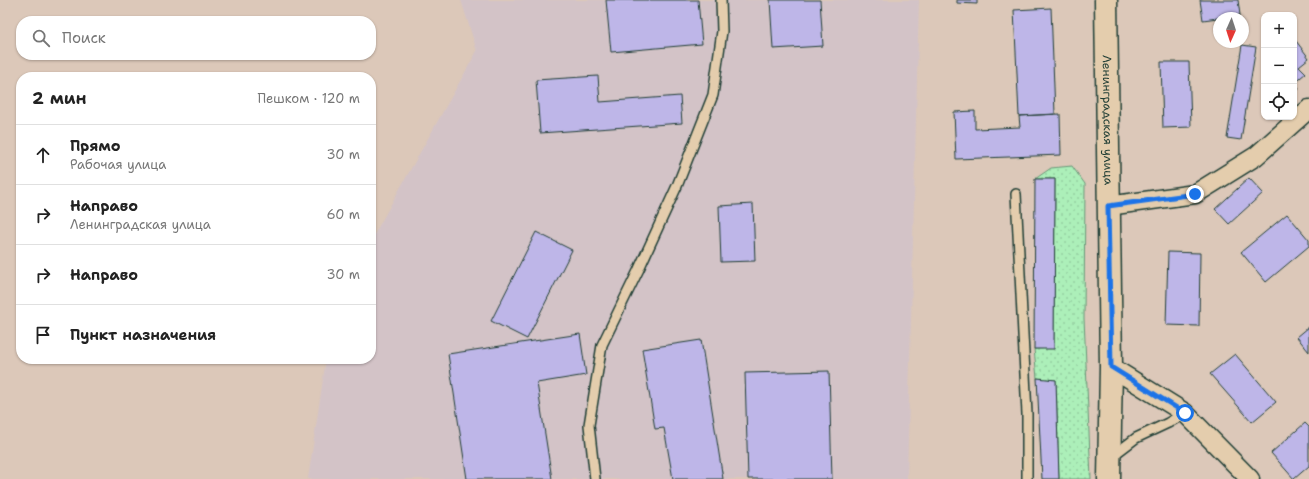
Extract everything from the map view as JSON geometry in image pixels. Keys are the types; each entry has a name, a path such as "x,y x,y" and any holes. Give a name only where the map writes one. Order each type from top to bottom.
{"main road":[{"name":"Ленинградская улица","path":"1106,0 1111,367 1110,468"}],"street":[{"path":"1108,206 1195,194 1256,156 1309,109"},
{"path":"1111,367 1185,413 1250,479"}],"lane":[{"path":"595,479 589,425 602,345 677,186 713,95 722,31 721,0"},
{"path":"1016,194 1027,414 1027,479"},
{"path":"1110,468 1136,438 1185,413"}],"shaded area":[{"path":"461,0 919,0 907,479 308,479 325,364 376,364 376,231 477,51"}],"green space":[{"path":"1072,166 1085,184 1084,318 1091,479 1059,479 1056,380 1037,378 1034,349 1054,348 1055,179 1035,179 1051,168"}],"building":[{"path":"606,0 698,0 702,44 611,52"},
{"path":"770,0 820,0 823,46 773,49"},
{"path":"957,0 977,0 977,4 957,3"},
{"path":"1200,0 1238,0 1240,12 1213,12 1213,19 1203,20"},
{"path":"1051,8 1055,114 1019,116 1014,10"},
{"path":"1297,42 1309,58 1299,66 1306,73 1297,80"},
{"path":"1249,46 1256,47 1241,140 1227,138 1242,48 1249,48"},
{"path":"1161,62 1189,62 1191,127 1163,128"},
{"path":"598,76 600,102 680,96 682,123 540,133 536,80"},
{"path":"975,111 975,129 1020,127 1019,116 1060,114 1061,155 956,159 954,112"},
{"path":"1249,178 1263,193 1229,224 1215,209"},
{"path":"1035,179 1055,179 1054,349 1034,349"},
{"path":"753,204 755,261 721,262 719,206"},
{"path":"1287,214 1309,240 1309,246 1266,282 1241,252"},
{"path":"536,232 572,250 527,339 491,321"},
{"path":"1168,252 1200,253 1199,326 1166,325"},
{"path":"1309,327 1309,352 1297,337"},
{"path":"580,334 586,375 537,383 552,479 467,479 448,354"},
{"path":"701,340 723,479 673,479 664,428 655,429 642,349"},
{"path":"1235,354 1276,402 1252,422 1210,374"},
{"path":"829,371 832,479 748,479 745,373"},
{"path":"1037,378 1056,380 1059,479 1042,479"},
{"path":"1305,423 1309,427 1309,466 1294,479 1271,453"}],"route":[{"path":"1185,413 1111,367 1108,206 1195,194"}]}
